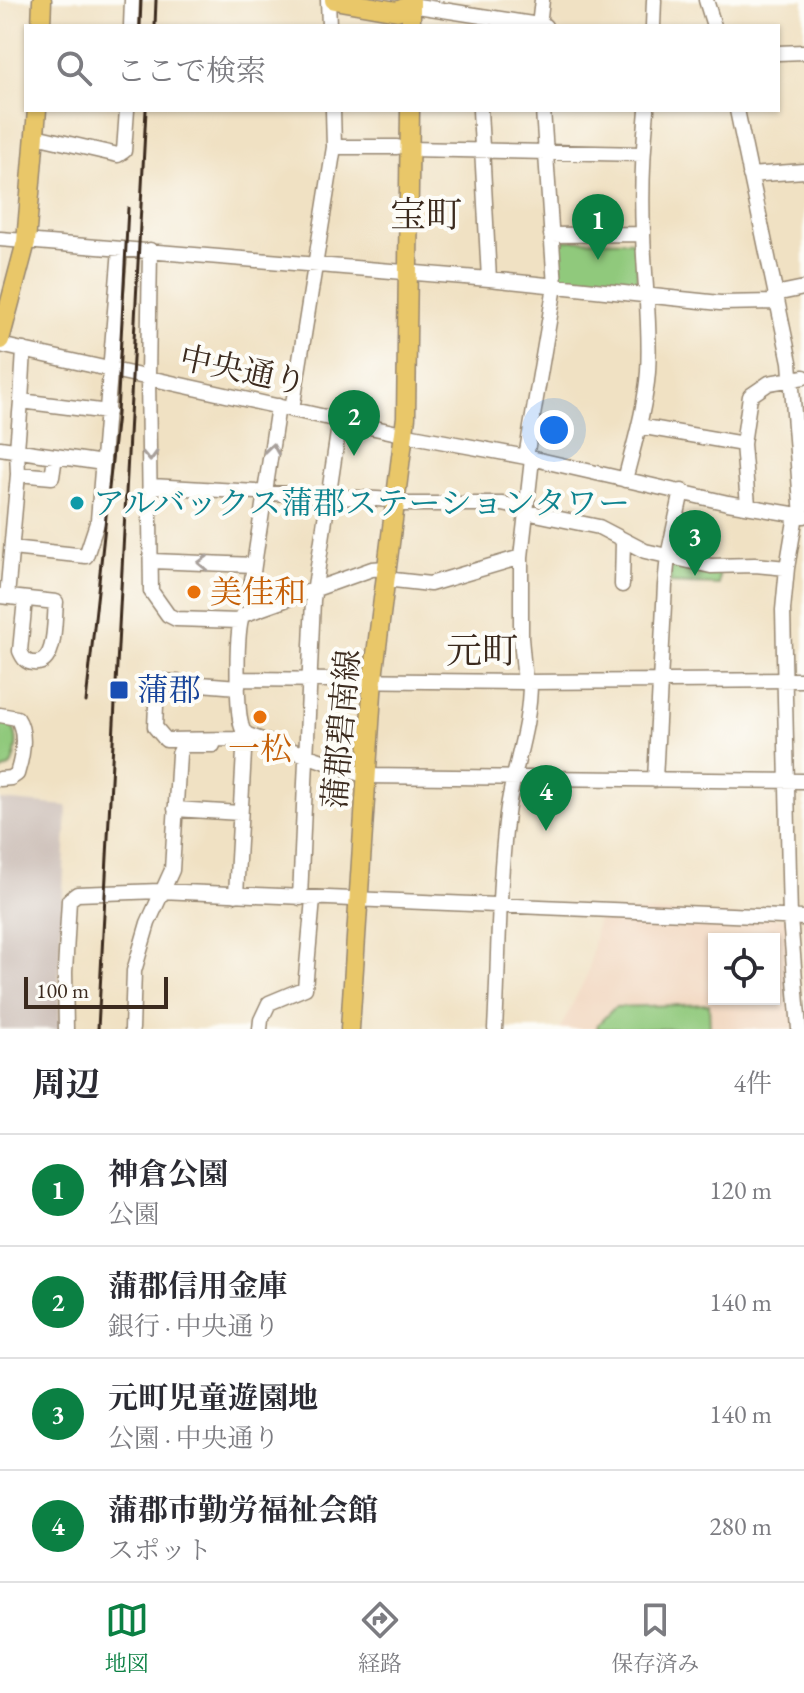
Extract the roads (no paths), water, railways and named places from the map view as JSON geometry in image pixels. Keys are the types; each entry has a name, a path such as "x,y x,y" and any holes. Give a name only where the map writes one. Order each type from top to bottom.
{"main road":[{"path":"41,24 42,0"},
{"path":"334,0 403,7"},
{"path":"0,342 26,242 37,112"},
{"name":"蒲郡碧南線","path":"350,1029 373,678 402,434 398,416 403,148 397,112"},
{"name":"蒲郡碧南線","path":"403,148 410,112"}],"street":[{"path":"131,24 132,0"},
{"path":"328,0 329,24"},
{"path":"541,24 542,0"},
{"path":"653,24 654,0"},
{"path":"706,0 713,24"},
{"path":"403,7 474,21 514,24"},
{"path":"780,53 804,52"},
{"path":"35,136 118,155 124,151 127,112"},
{"path":"333,112 334,147 315,265 265,493 245,616 239,683 242,730 248,735 366,776 796,782"},
{"path":"480,112 489,279"},
{"path":"495,1029 506,819 512,778 530,713 521,638 521,557 529,458 555,286 543,112"},
{"path":"625,480 648,374 643,234 643,154 647,112"},
{"path":"737,112 776,298 798,378 801,516 787,568 783,610 784,680 796,782 801,994 799,1029"},
{"path":"334,147 643,154"},
{"path":"750,175 804,171"},
{"path":"551,235 643,234"},
{"path":"0,239 489,279 735,304 776,298 804,288"},
{"path":"12,548 86,556 98,520 120,249"},
{"path":"150,250 151,591 168,615 176,619 245,616 372,569 430,584 521,557"},
{"name":"中央通り","path":"0,342 111,370 402,434 801,516"},
{"path":"24,350 18,474 12,548 4,597 25,599 56,602 51,653 38,664 30,663 20,651 25,599"},
{"path":"748,505 743,444 750,396 769,383 798,378"},
{"path":"21,401 108,412"},
{"path":"260,1029 269,1003 305,988 306,754 314,590 340,419"},
{"path":"639,426 743,444"},
{"path":"0,448 103,463"},
{"path":"18,474 52,477 55,457"},
{"path":"151,486 394,502 503,504 599,527 645,551 711,566 787,568"},
{"path":"655,780 658,681 668,556 682,491"},
{"path":"622,585 623,541"},
{"path":"152,561 254,565"},
{"path":"248,735 236,739 166,740 155,727 157,684 163,681 239,683 309,678 528,682 804,680"},
{"path":"0,715 17,718 22,736 17,774 0,779"},
{"path":"236,895 244,752 248,735"},
{"path":"132,1029 134,971 160,891 167,884 172,870 179,754 183,745 213,745 215,740"},
{"path":"175,809 240,813"},
{"path":"66,1029 65,972 70,897 77,894 160,891 797,918"}],"railway":[{"path":"140,24 141,0"},
{"path":"155,24 156,0"},
{"path":"98,1029 146,112"},
{"path":"86,702 117,414 128,208"}],"place":[{"name":"神倉公園","path":"598,260"},
{"name":"蒲郡信用金庫","path":"354,456"},
{"name":"アルバックス蒲郡ステーションタワー","path":"77,503"},
{"name":"元町児童遊園地","path":"695,576"},
{"name":"美佳和","path":"194,592"},
{"name":"蒲郡","path":"119,690"},
{"name":"一松","path":"260,717"},
{"name":"蒲郡市勤労福祉会館","path":"546,831"}],"district":[{"name":"宝町","path":"426,214"},
{"name":"元町","path":"482,650"}]}
